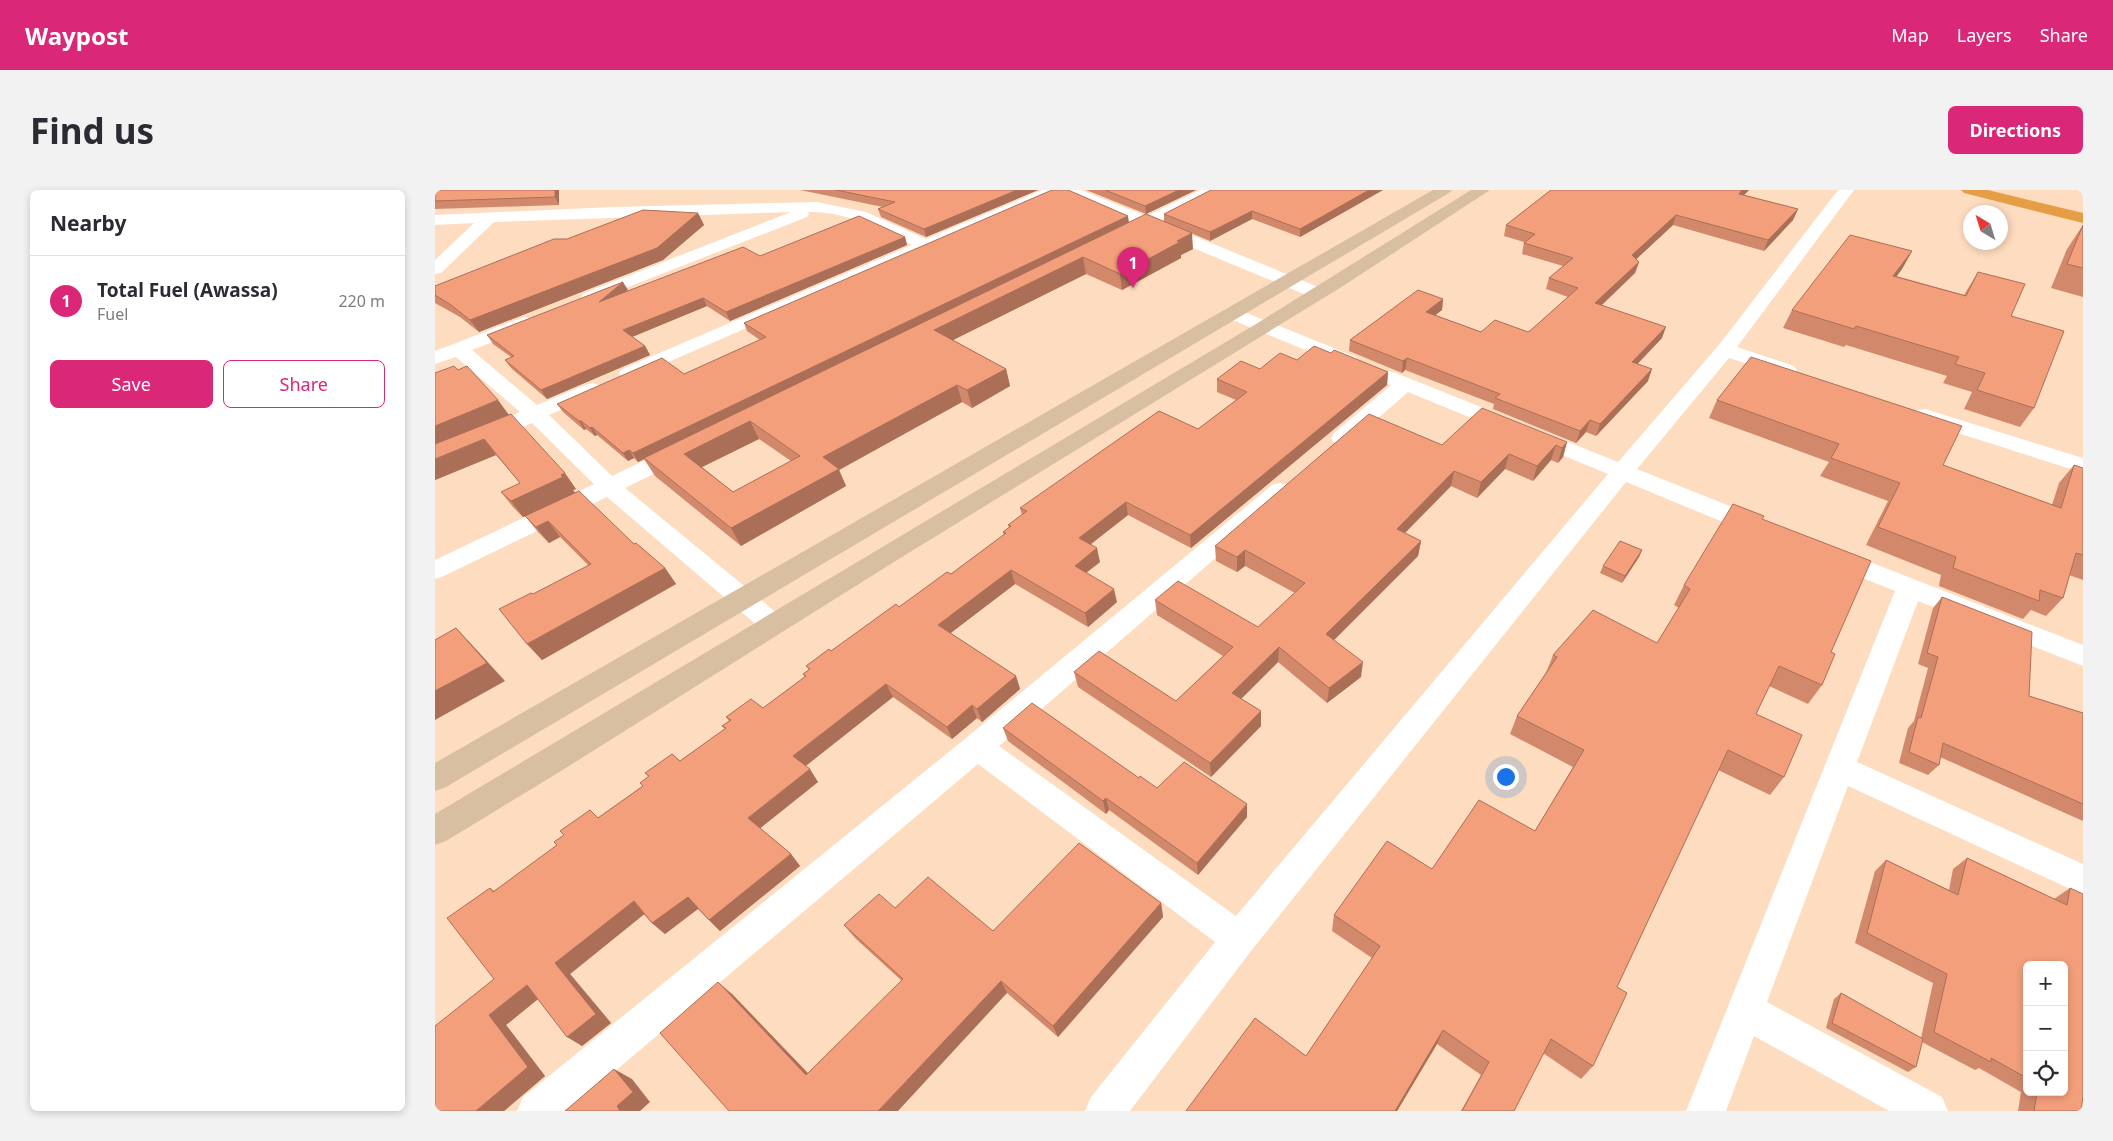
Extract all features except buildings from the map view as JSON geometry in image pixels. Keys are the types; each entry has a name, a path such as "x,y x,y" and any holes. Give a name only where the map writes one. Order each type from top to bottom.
{"highway":[{"path":"1969,190 2083,218"},
{"path":"2022,190 2083,204"}],"main road":[{"path":"435,778 1444,190"},
{"path":"435,831 529,776 1317,293 1385,254 1482,190"}],"street":[{"path":"435,457 1055,190"},
{"path":"1068,190 1317,293"},
{"path":"1101,245 1212,190"},
{"path":"1105,1111 1239,939 1622,472 1725,350 1846,190"},
{"path":"612,212 625,197"},
{"path":"435,220 612,212 817,207 838,209 865,216 924,245"},
{"path":"578,302 817,207"},
{"path":"435,270 489,218"},
{"path":"1232,313 1780,535"},
{"path":"435,358 541,316"},
{"path":"459,349 535,414 610,487 774,625"},
{"path":"1725,350 1810,378"},
{"path":"1323,454 1405,384"},
{"path":"1904,408 2083,466"},
{"path":"435,570 699,443"},
{"path":"537,1111 977,747 1300,473"},
{"path":"1817,550 2083,656"},
{"path":"1706,1111 1910,587"},
{"path":"977,747 1239,939"},
{"path":"1839,768 2083,880"},
{"path":"1745,1010 1928,1111"}],"place":[{"name":"Total Fuel (Awassa)","path":"1133,288"}]}
